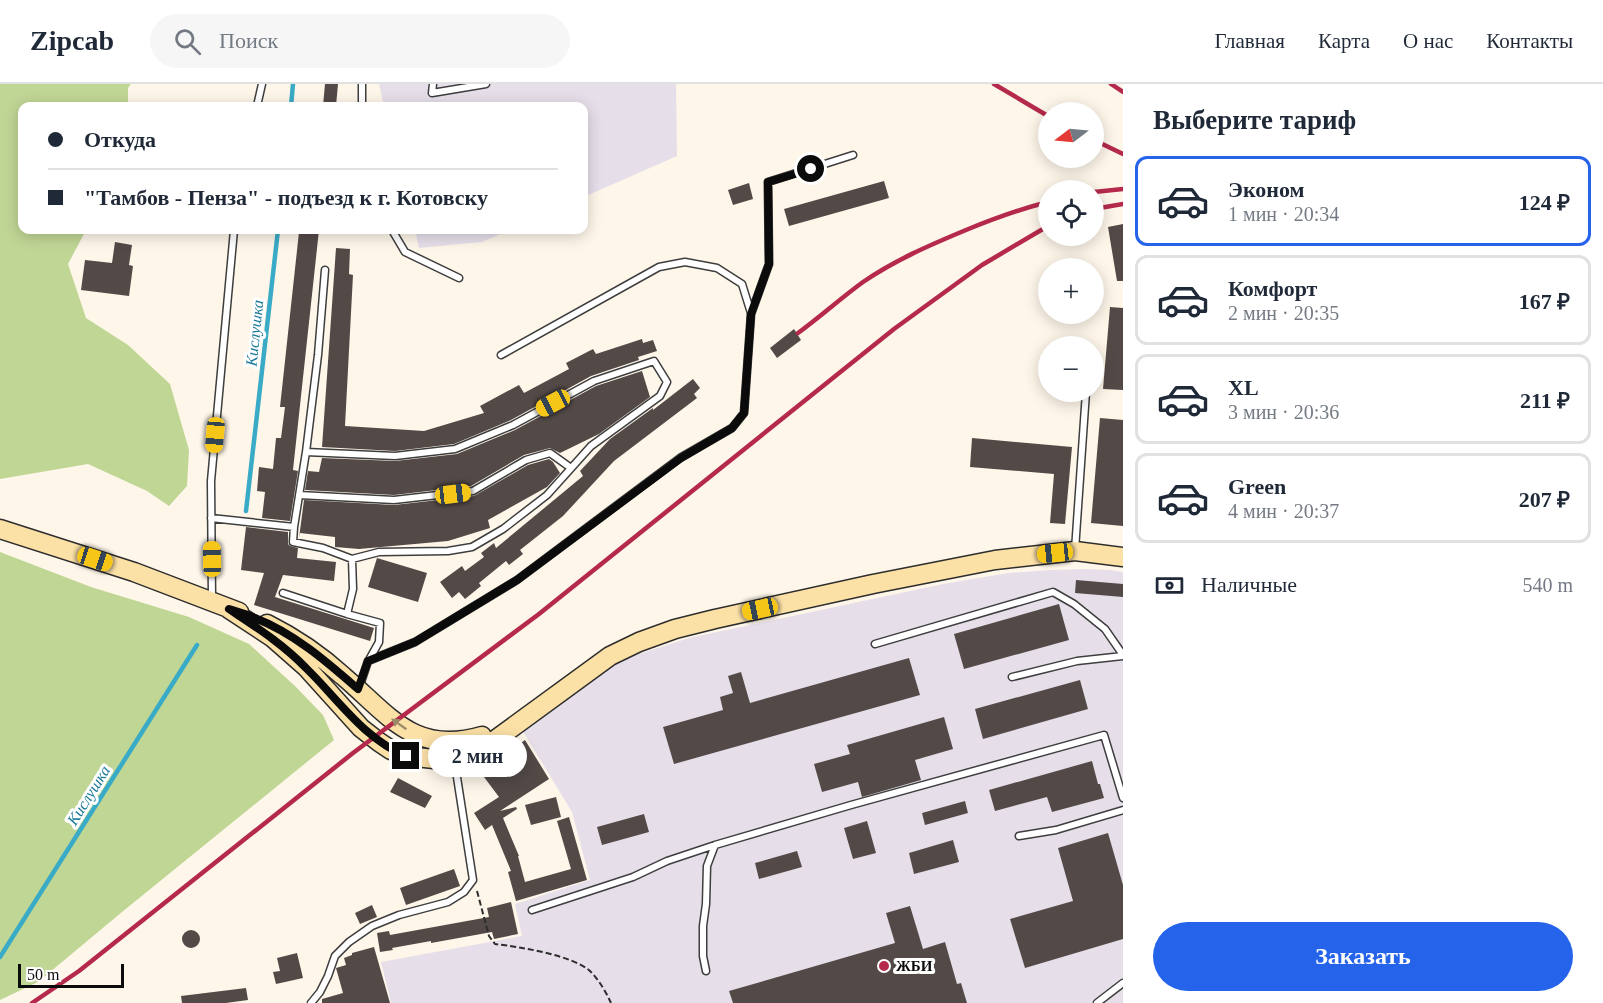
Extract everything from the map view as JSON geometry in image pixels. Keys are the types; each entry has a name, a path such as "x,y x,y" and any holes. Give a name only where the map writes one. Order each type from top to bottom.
{"main road":[{"path":"0,528 134,572 256,618 286,633 320,657 381,710 414,734 432,740 450,742 468,740 514,726"},
{"path":"221,605 273,638 306,667 361,728 391,750 406,756 434,759 454,756 495,740 610,656 639,642 675,629 862,586 995,560 1075,551 1123,557"}],"lane":[{"path":"258,102 262,84"},
{"path":"362,84 362,102"},
{"path":"433,84 432,93 486,84"},
{"path":"368,661 415,642 517,580 681,458 732,428 744,413 751,314 769,264 768,182 853,155"},
{"path":"221,605 211,518 211,481 234,234"},
{"path":"394,234 405,252 459,278"},
{"path":"501,355 659,267 685,262 717,268 742,284 751,314"},
{"path":"306,452 395,456 455,449 513,424 594,381 654,361 667,382 660,396 591,446 547,495 503,529 472,547 448,551 379,552 352,559 323,548 293,542 318,355 325,270"},
{"path":"1075,551 1085,402"},
{"path":"299,495 394,500 473,491 526,460 550,453 571,468"},
{"path":"211,518 294,527"},
{"path":"347,614 353,589 352,559"},
{"path":"875,644 1053,592 1074,604 1105,629 1123,656 1077,660 1012,677"},
{"path":"283,593 381,623 379,642 368,661 358,689"},
{"path":"532,910 633,877 667,861 715,845 1104,735 1123,798"},
{"path":"311,1003 320,993 335,956 349,942 372,926 399,915 448,902 464,892 473,880 454,756"},
{"path":"1018,836 1056,830 1123,810"},
{"path":"706,971 703,956 703,926 707,866 715,845"},
{"path":"1097,1003 1123,983"}],"path":[{"path":"473,880 489,936 495,944 552,955 580,965 590,971 606,991 611,1003"}],"shaded area":[{"path":"379,84 676,84 677,156 588,195 588,102 383,102"},
{"path":"416,234 501,234 482,242 419,248"},
{"path":"1084,569 1123,572 1123,1003 391,1003 381,962 522,936 515,904 590,880 572,812 522,730 620,660 689,638 943,584 1008,573"}],"green space":[{"path":"0,84 131,84 128,88 128,102 18,102 18,234 84,234 68,264 86,318 128,345 170,384 189,450 187,486 169,506 147,491 88,464 0,479"},
{"path":"0,552 91,587 189,617 249,644 323,715 334,740 38,982 0,1000"}],"building":[{"path":"325,84 338,84 336,102 323,102"},
{"path":"884,181 889,198 789,226 784,209"},
{"path":"749,183 753,199 733,205 728,190"},
{"path":"1123,224 1123,281 1117,281 1108,227"},
{"path":"299,234 319,234 293,470 298,471 290,521 262,518 265,492 257,491 259,467 273,469 276,438 281,438 285,407 280,407"},
{"path":"115,242 132,245 129,265 133,266 129,296 81,290 85,260 112,263"},
{"path":"336,248 350,249 349,274 353,275 345,426 424,431 484,413 480,406 519,385 524,393 569,369 566,363 593,349 596,354 642,339 643,343 653,340 657,351 638,357 639,360 591,376 511,420 454,444 395,451 322,447"},
{"path":"1110,307 1123,308 1123,390 1104,389"},
{"path":"794,329 801,340 777,358 770,348"},
{"path":"642,371 650,397 599,434 560,453 550,448 524,455 471,486 394,495 305,490 308,471 319,472 322,458 395,461 457,454 515,430 596,386"},
{"path":"693,379 700,388 694,394 697,398 614,461 563,516 520,550 523,554 509,565 506,561 479,583 481,586 465,599 459,592 452,598 440,582 462,566 465,571 484,557 481,553 494,543 496,548 583,476 580,471 610,439"},
{"path":"1100,418 1123,420 1123,526 1091,523"},
{"path":"972,438 1072,447 1065,524 1050,523 1054,474 970,467"},
{"path":"549,459 560,473 547,487 488,520 490,528 448,541 359,549 335,547 335,537 300,533 299,538 304,500 394,505 474,496 528,465"},
{"path":"246,527 288,532 288,544 298,548 297,558 336,562 334,581 283,575 275,597 374,628 370,641 254,605 264,573 241,570"},
{"path":"377,558 427,573 418,602 368,587"},
{"path":"1076,580 1123,584 1123,597 1075,593"},
{"path":"1059,604 1069,640 964,669 954,634"},
{"path":"909,658 920,695 674,764 663,727 723,710 720,697 733,693 728,676 741,672 750,703"},
{"path":"1080,680 1088,709 983,739 975,709"},
{"path":"944,717 953,749 915,760 921,780 862,797 858,782 822,792 814,764 850,754 847,745"},
{"path":"525,740 549,779 500,811 516,807 517,809 503,818 519,856 525,882 571,869 557,821 569,817 587,880 516,901 508,872 511,871 492,825 485,830 474,813 499,797 481,773"},
{"path":"1092,761 1104,798 1052,812 1047,797 995,811 989,790"},
{"path":"398,778 432,796 425,808 390,792"},
{"path":"556,797 561,817 531,825 525,805"},
{"path":"965,801 968,813 925,825 922,813"},
{"path":"644,814 649,832 602,845 597,827"},
{"path":"867,821 876,853 853,859 844,828"},
{"path":"1108,833 1123,885 1123,939 1025,968 1010,919 1073,901 1058,848"},
{"path":"953,840 959,862 914,874 909,853"},
{"path":"797,851 802,867 759,879 755,863"},
{"path":"454,869 460,886 406,905 400,888"},
{"path":"511,902 518,934 494,939 492,932 431,943 431,941 380,952 377,933 389,931 390,935 489,917 487,908"},
{"path":"372,905 377,917 360,924 355,913"},
{"name":"ЖБИ","path":"910,906 923,949 945,942 957,984 961,983 967,1003 733,1003 729,991 895,943 886,913"},
{"path":"187,930 195,930 200,935 198,946 187,948 182,943 182,935"},
{"path":"374,947 390,1003 322,1003 322,999 343,993 336,968 346,965 344,958 352,953"},
{"path":"297,953 303,978 276,984 273,972 280,971 277,958"},
{"path":"246,988 248,1000 226,1003 182,1003 181,996"}],"waterway":[{"name":"Кислушка","path":"291,102 293,84"},
{"name":"Кислушка","path":"246,511 278,234"},
{"name":"Кислушка","path":"0,957 197,645"}],"railway":[{"path":"994,84 1038,110"},
{"path":"1111,84 1123,92"},
{"path":"1104,145 1123,154"},
{"path":"1104,191 1123,189"},
{"path":"1104,207 1123,204"},
{"path":"798,333 863,282 900,260 976,226 1038,205"},
{"path":"32,1003 79,971 353,753 539,614 894,329 982,265 1038,232"}],"place":[{"name":"ЖБИ","path":"884,966"}],"route":[{"path":"406,756 391,750 361,728 306,667 273,638 229,609 256,618 286,633 320,657 358,689 368,661 415,642 517,580 681,458 732,428 744,413 751,314 769,264 768,182 811,169"}]}
